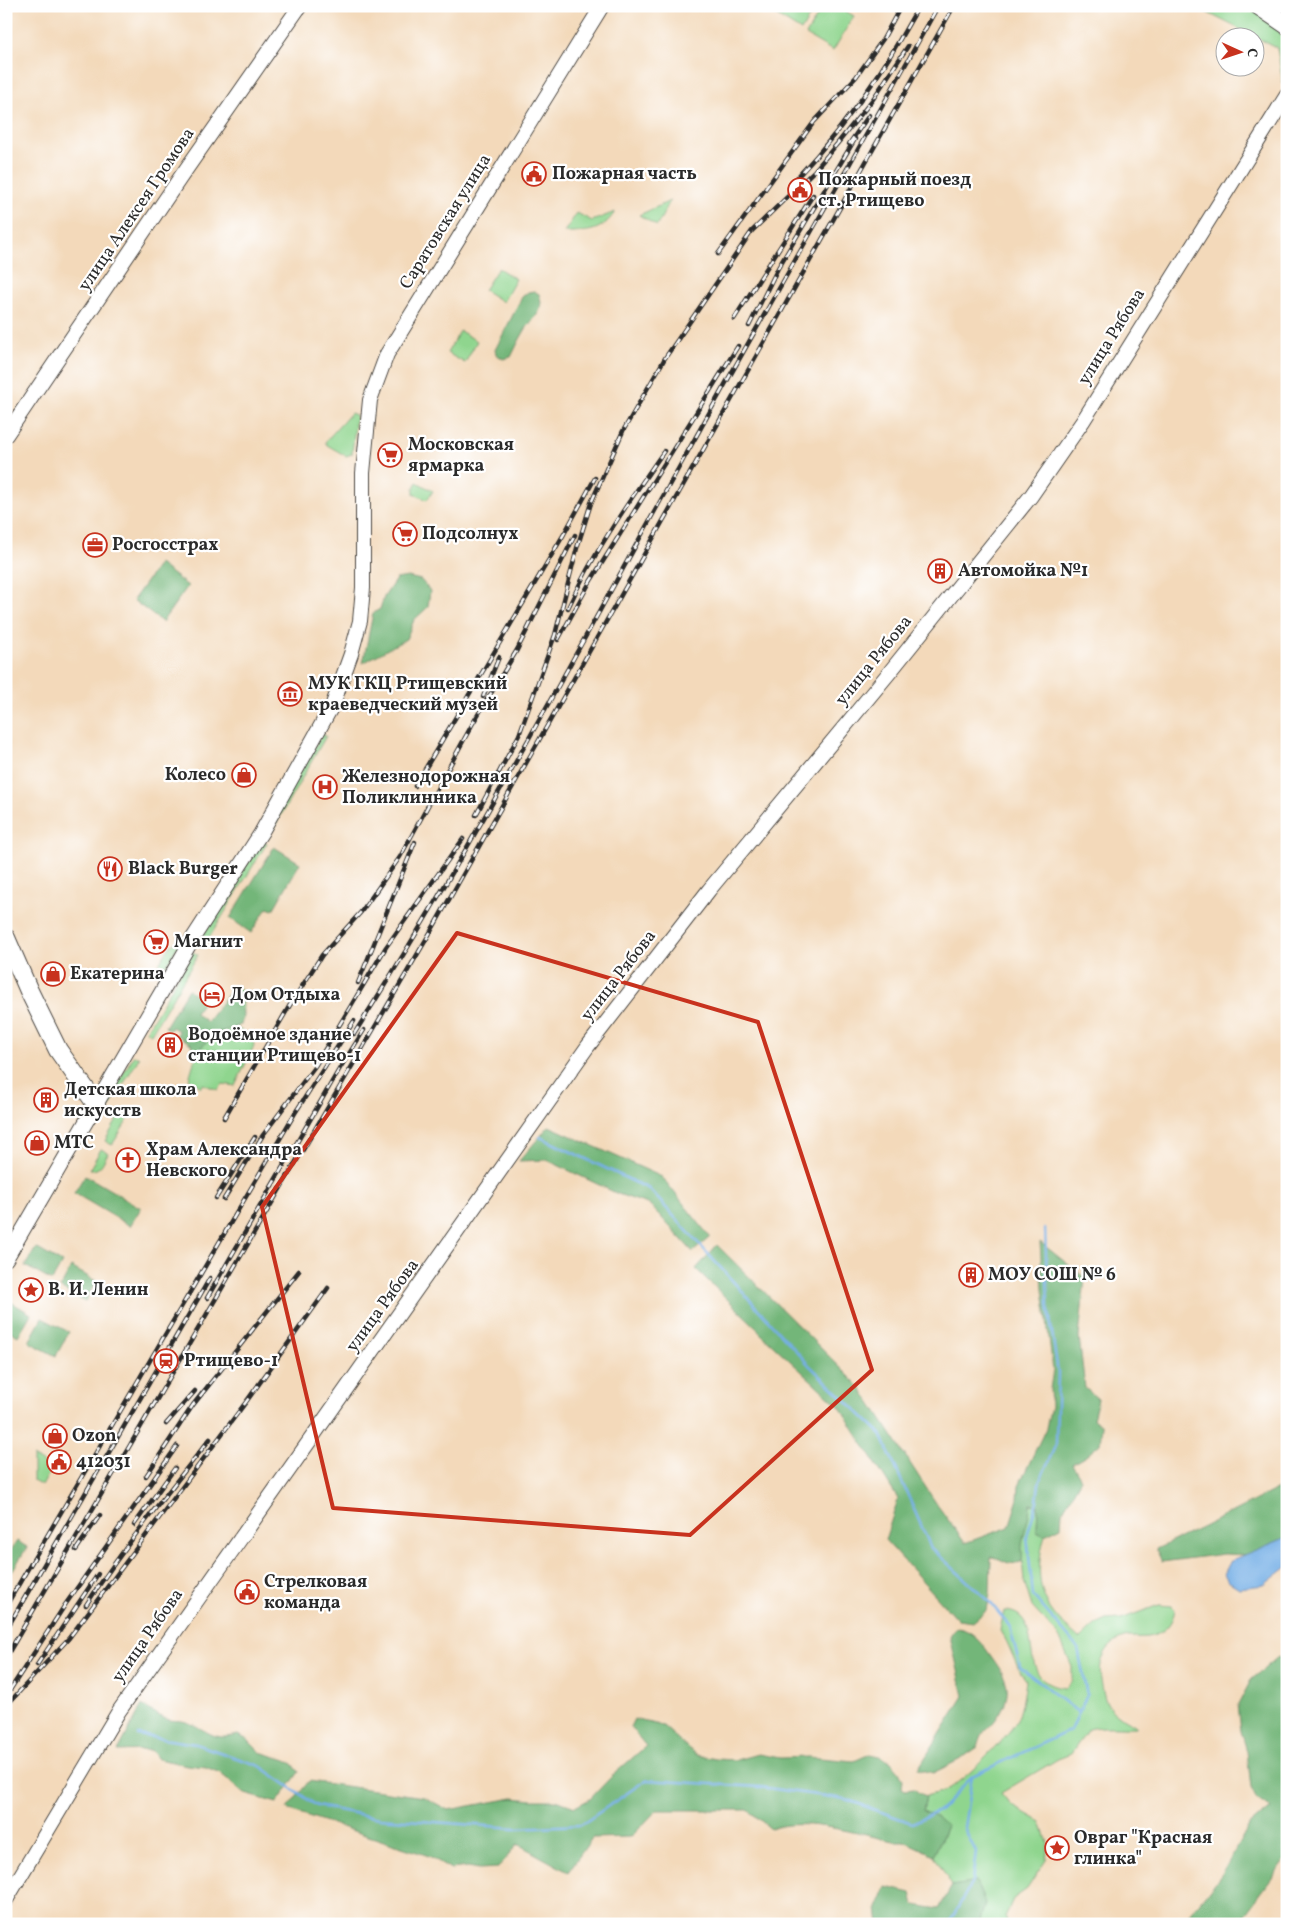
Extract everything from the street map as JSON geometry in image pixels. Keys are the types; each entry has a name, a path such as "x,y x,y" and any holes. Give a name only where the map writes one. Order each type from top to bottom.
{"main road":[{"path":"1259,6 1287,25"},
{"path":"6,938 58,1050 96,1104"}],"street":[{"name":"улица Алексея Громова","path":"6,435 180,178 300,6"},
{"name":"Саратовская улица","path":"6,1258 193,938 261,833 332,704 352,654 360,621 363,588 363,473 370,400 387,354 602,6"},
{"name":"улица Рябова","path":"6,1900 119,1711 588,1046 710,890 889,673 1031,496 1083,421 1287,94"}],"highlighted area":[{"path":"457,933 758,1022 872,1370 690,1535 333,1508 262,1207"}],"green space":[{"path":"764,6 816,6 801,31"},
{"path":"823,6 837,6 854,16 833,51 806,35"},
{"path":"1195,6 1255,6 1276,25 1287,44 1287,81 1283,84 1277,48 1266,42 1266,28 1238,28 1198,8 1194,8"},
{"path":"670,201 657,226 639,215"},
{"path":"615,212 599,228 580,232 564,232 577,213 592,221"},
{"path":"498,268 516,279 503,302 484,290"},
{"path":"534,291 539,294 541,301 539,311 527,327 511,357 503,359 496,354 495,350 522,297 528,292"},
{"path":"460,331 477,341 465,363 447,353"},
{"path":"351,413 356,415 352,454 346,456 325,442"},
{"path":"417,482 433,491 427,500 414,494"},
{"path":"159,564 188,586 162,622 133,600"},
{"path":"408,577 421,580 430,591 428,607 414,620 406,639 363,663 373,613 380,609 384,597 396,579"},
{"path":"322,734 326,736 272,831 267,828"},
{"path":"261,839 267,843 203,948 197,945"},
{"path":"274,847 300,863 273,910 267,908 251,933 230,918"},
{"path":"181,941 160,975 156,969 171,945"},
{"path":"193,952 198,955 151,1034 146,1031"},
{"path":"235,985 242,991 243,1017 241,1025 214,1034 196,1053 191,1044 177,1035 179,1031 172,1027 170,1030 165,1027 188,989 204,1001 195,1013 207,1022"},
{"path":"236,1027 253,1039 254,1046 235,1086 223,1084 218,1090 203,1084 201,1087 189,1079 195,1059 203,1044 215,1034"},
{"path":"134,1055 139,1058 103,1118 98,1116"},
{"path":"121,1113 129,1118 112,1145 105,1141"},
{"path":"549,1126 662,1177 710,1237 693,1252 650,1205 618,1194 547,1160 519,1161"},
{"path":"101,1149 108,1153 103,1163 96,1169 89,1170"},
{"path":"85,1175 141,1208 130,1226 74,1193"},
{"path":"1040,1242 1085,1278 1079,1337 1085,1388 1098,1399 1093,1419 1102,1426 1100,1444 1086,1456 1072,1464 1081,1479 1062,1512 1061,1527 1045,1535 1037,1531 1038,1505 1030,1504 1021,1562 1008,1563 991,1557 990,1594 987,1610 973,1622 958,1620 885,1540 898,1499 840,1407 759,1332 696,1269 717,1245 861,1388 938,1506 965,1543 1009,1527 1018,1499 1019,1485 1046,1428 1051,1406 1050,1389 1053,1370 1043,1289"},
{"path":"36,1248 62,1263 52,1281 25,1266"},
{"path":"71,1267 96,1281 85,1302 60,1288"},
{"path":"6,1299 31,1314 18,1336 6,1329"},
{"path":"42,1318 69,1332 56,1356 29,1342"},
{"path":"33,1457 52,1468 42,1486 33,1481"},
{"path":"1287,1484 1287,1537 1248,1555 1224,1554 1162,1562 1156,1549"},
{"path":"1029,1504 1038,1505 1037,1531 1045,1535 1040,1556 1041,1586 1044,1596 1057,1618 1080,1639 1095,1625 1106,1620 1121,1619 1159,1605 1172,1606 1175,1609 1169,1624 1158,1634 1147,1637 1124,1638 1117,1641 1106,1651 1101,1663 1100,1670 1104,1696 1108,1705 1115,1713 1138,1727 1088,1729 1071,1754 1058,1759 1001,1793 1011,1805 1041,1822 1048,1843 1046,1860 1027,1889 1013,1899 1005,1917 1008,1924 979,1924 985,1903 976,1883 952,1886 934,1855 947,1826 923,1811 926,1796 949,1788 982,1762 1011,1730 1018,1718 1026,1680 1018,1668 1000,1630 1004,1611 1018,1614 1025,1623 1034,1663 1039,1675 1049,1684 1066,1688 1072,1680 1072,1667 1058,1635 1032,1607 1024,1581 1021,1549"},
{"path":"17,1541 27,1547 6,1581 6,1546 12,1549"},
{"path":"955,1628 969,1632 986,1649 1003,1674 1007,1690 1006,1699 1003,1708 984,1733 978,1747 959,1760 933,1773 918,1769 964,1696 950,1636"},
{"path":"1278,1657 1287,1660 1287,1858 1238,1924 1182,1924 1222,1874 1248,1827 1271,1808 1256,1798 1251,1788 1247,1751 1241,1731 1238,1705 1251,1680"},
{"path":"142,1705 163,1718 186,1722 215,1736 229,1737 238,1735 248,1740 260,1752 293,1764 299,1772 277,1803 245,1794 220,1773 206,1767 158,1759 151,1750 118,1751"},
{"path":"634,1719 663,1726 696,1755 716,1759 736,1760 758,1754 780,1758 808,1757 854,1761 870,1754 879,1756 891,1762 899,1771 903,1780 902,1788 905,1790 914,1789 926,1796 923,1811 936,1817 947,1826 934,1855 904,1841 894,1841 832,1828 799,1825 771,1829 748,1810 657,1810 631,1837 592,1838 568,1872 518,1844 498,1868 479,1869 468,1867 451,1869 429,1856 287,1809 309,1781 424,1797 448,1810 513,1798 556,1800 575,1807 590,1799 613,1775 646,1746 630,1727"},
{"path":"976,1882 985,1903 979,1924 879,1924 877,1908 886,1887 911,1893 914,1905 939,1909 952,1886"}],"water":[{"path":"1287,1537 1287,1567 1264,1585 1239,1588 1228,1581 1224,1574 1234,1559"}],"waterway":[{"path":"540,1137 649,1189 809,1365 881,1434 931,1548 990,1602 1010,1627 1020,1667 1079,1713"},
{"path":"949,1924 972,1882 976,1852 964,1828 972,1776 1071,1730 1087,1695 1078,1648 1033,1596 1027,1536 1037,1501 1039,1483 1056,1444 1058,1372 1048,1305 1045,1229"},
{"path":"138,1735 196,1744 260,1766 317,1806 379,1818 515,1828 581,1825 646,1780 760,1787 845,1799 912,1823 941,1810 972,1776"}],"railway":[{"path":"718,254 814,122 856,77 883,39 901,6"},
{"path":"792,183 860,101 885,64 919,6"},
{"path":"354,1034 440,894 481,822 938,6"},
{"path":"6,1657 434,926 954,6"},
{"path":"476,815 519,735 555,635 577,548 591,503 623,431 665,358 752,231 815,170 837,144 873,99 908,46"},
{"path":"849,144 869,115"},
{"path":"749,326 778,268 855,139"},
{"path":"734,319 813,195"},
{"path":"558,640 590,582 738,346"},
{"path":"568,608 600,547 664,451"},
{"path":"415,786 595,478"},
{"path":"224,1118 290,1005 322,955 361,912 400,857 473,723 517,650 575,535"},
{"path":"483,697 499,657"},
{"path":"224,1199 263,1135 315,1066 386,947 463,839"},
{"path":"358,983 415,842"},
{"path":"6,1606 295,1113 354,1021"},
{"path":"207,1298 340,1068 364,1030"},
{"path":"216,1198 255,1137"},
{"path":"146,1476 193,1405 299,1271"},
{"path":"6,1630 210,1278"},
{"path":"6,1706 69,1638 246,1402 328,1288"},
{"path":"166,1424 195,1391"},
{"path":"86,1605 131,1541 210,1439"},
{"path":"10,1690 65,1605 177,1446"},
{"path":"134,1525 175,1468"},
{"path":"76,1550 100,1515"},
{"path":"37,1665 98,1574"}],"place":[{"name":"Пожарная часть","path":"534,174"},
{"name":"Пожарный поезд ст. Ртищево","path":"800,190"},
{"name":"Московская ярмарка","path":"390,455"},
{"name":"Подсолнух","path":"405,534"},
{"name":"Росгосстрах","path":"95,545"},
{"name":"Автомойка №1","path":"940,571"},
{"name":"МУК ГКЦ Ртищевский краеведческий музей","path":"290,694"},
{"name":"Колесо","path":"244,775"},
{"name":"Железнодорожная Поликлинника","path":"325,787"},
{"name":"Black Burger","path":"110,869"},
{"name":"Магнит","path":"156,942"},
{"name":"Екатерина","path":"53,974"},
{"name":"Дом Отдыха","path":"212,995"},
{"name":"Водоёмное здание станции Ртищево-1","path":"170,1045"},
{"name":"Детская школа искусств","path":"46,1100"},
{"name":"МТС","path":"37,1143"},
{"name":"Храм Александра Невского","path":"128,1160"},
{"name":"МОУ СОШ № 6","path":"971,1275"},
{"name":"В. И. Ленин","path":"31,1290"},
{"name":"Ртищево-1","path":"166,1361"},
{"name":"Ozon","path":"55,1436"},
{"name":"412031","path":"59,1462"},
{"name":"Стрелковая команда","path":"247,1592"},
{"name":"Овраг \"Красная глинка\"","path":"1057,1848"}]}
